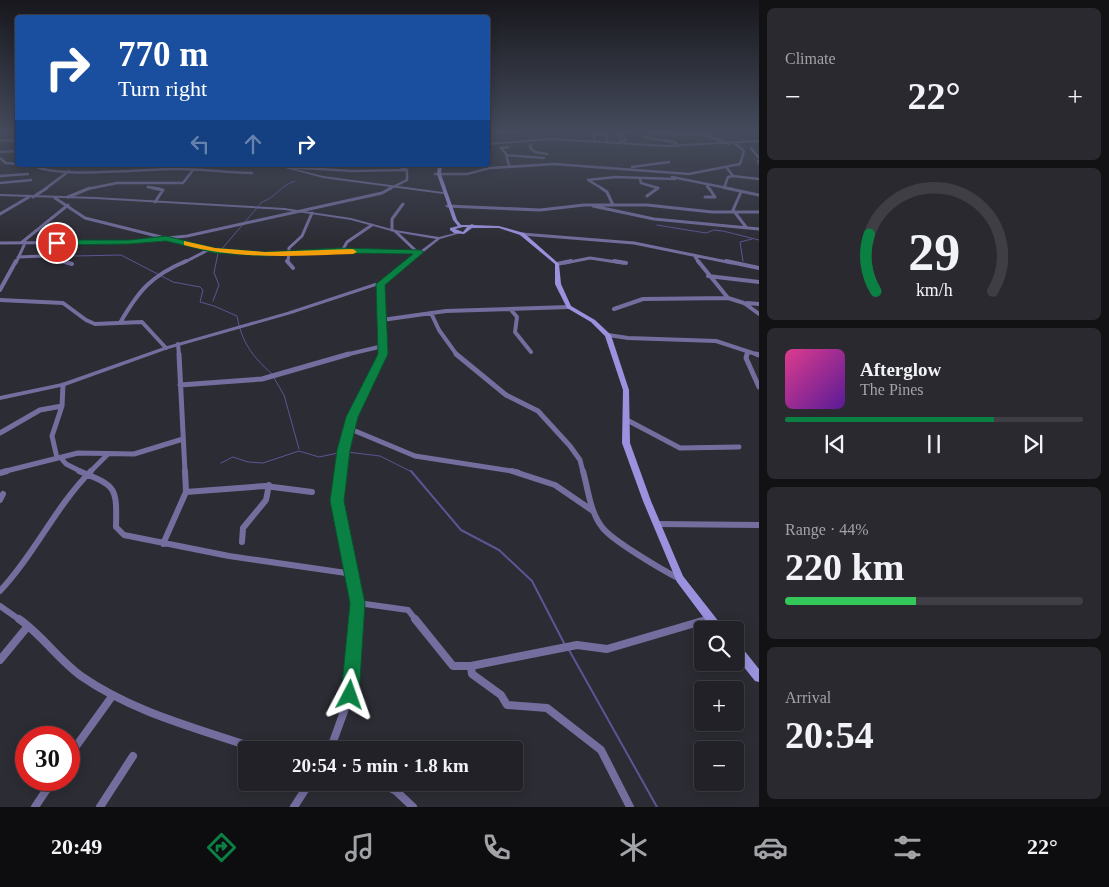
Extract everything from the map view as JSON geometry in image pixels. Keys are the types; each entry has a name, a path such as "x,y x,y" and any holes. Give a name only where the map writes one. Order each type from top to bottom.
{"main road":[{"path":"438,169 437,174 456,222 466,226 468,232 459,233 452,228 449,206"},
{"path":"452,228 466,226 502,228 522,234 557,264 558,284 569,307 593,321 608,335 626,390 626,443 656,524 680,579 710,619"},
{"path":"744,659 759,677"}],"street":[{"path":"39,169 69,171 193,170 252,173"},
{"path":"289,169 324,178 395,187 445,196"},
{"path":"0,243 129,242 202,234 376,195 406,181 407,170 352,171 301,169"},
{"path":"437,174 472,174 487,169"},
{"path":"624,169 689,174 723,169"},
{"path":"727,169 733,176"},
{"path":"67,198 83,193 95,186 183,183 193,170"},
{"path":"653,170 675,178 759,195"},
{"path":"0,214 59,180 69,171"},
{"path":"0,176 28,174"},
{"path":"1,183 6,179 5,176"},
{"path":"724,188 727,178 733,176 759,179"},
{"path":"613,205 607,192 587,180 615,177 640,179 675,178"},
{"path":"640,179 641,183 658,188 654,190 654,193 647,196"},
{"path":"1,183 31,180"},
{"path":"125,187 129,184"},
{"path":"147,184 144,187 163,190 155,202"},
{"path":"705,197 715,197 707,185"},
{"path":"733,210 740,192"},
{"path":"0,195 258,207 312,213 439,238"},
{"path":"55,198 85,218 131,232 210,249 241,253 288,254 342,251 418,251"},
{"path":"403,204 392,219 394,230 418,251"},
{"path":"0,290 7,281 23,243 68,205"},
{"path":"449,206 540,210 613,205 651,205 712,212 733,210 759,212"},
{"path":"593,206 641,218 759,229"},
{"path":"733,210 746,227"},
{"path":"293,268 286,261 289,248 303,233 312,213"},
{"path":"342,251 343,246 349,240 366,232 372,225"},
{"path":"446,236 452,228"},
{"path":"0,398 63,385 178,344 247,325 379,284 418,251 439,238 459,233"},
{"path":"522,234 634,244 759,268"},
{"path":"120,323 134,297 149,280 163,272 195,260 210,249"},
{"path":"694,254 708,276 728,298"},
{"path":"18,258 43,256 72,264"},
{"path":"557,264 590,258 626,263"},
{"path":"708,276 732,277 759,282"},
{"path":"333,741 350,695 358,603 337,501 348,428 380,363 383,346 379,284"},
{"path":"614,309 643,300 728,298 744,303 759,304"},
{"path":"0,300 63,303 94,324 145,323 166,348"},
{"path":"744,303 759,314"},
{"path":"382,320 431,312 569,307"},
{"path":"511,310 517,317 515,332 531,352"},
{"path":"431,312 445,340 460,359 506,395 538,411 570,446 580,460 594,512 605,531 660,570 680,579"},
{"path":"608,335 628,338 716,341 759,355"},
{"path":"163,544 186,492 178,344"},
{"path":"180,386 262,379 383,346"},
{"path":"748,352 746,358 759,387"},
{"path":"63,385 62,406 52,436 59,458 70,467 113,488 118,530 124,535 229,556 353,574"},
{"path":"0,432 40,410 62,406"},
{"path":"627,420 680,448 739,447"},
{"path":"348,428 368,434 396,450 414,456 491,466 548,482 594,512"},
{"path":"0,473 78,453 134,454 183,439"},
{"path":"0,591 18,572 72,490 107,455"},
{"path":"186,492 269,485 290,486 312,492"},
{"path":"242,542 243,528 266,500 269,485"},
{"path":"0,500 3,494"},
{"path":"656,524 759,525"},
{"path":"358,603 408,610 452,666 471,666 577,645 607,649 710,619"},
{"path":"0,606 28,626 80,675 113,695 147,711 238,742"},
{"path":"0,660 28,626"},
{"path":"471,666 472,674 501,695 507,704 547,708 601,750 630,807"},
{"path":"80,741 113,695"},
{"path":"100,807 133,756"},
{"path":"36,807 46,791"},
{"path":"294,807 304,791"},
{"path":"396,791 414,807"}],"waterway":[{"path":"221,250 262,202 295,181"},
{"path":"657,225 706,233 714,230 723,231 759,240"},
{"path":"743,261 740,242 752,239"},
{"path":"59,244 64,245 74,256 121,255 173,282 200,287 203,290 200,302 237,316 239,326 249,348 272,374"},
{"path":"213,301 219,285 214,273 218,253"},
{"path":"274,378 284,395 299,449"},
{"path":"221,463 233,457 248,462 263,463 299,451 319,457 343,452"},
{"path":"347,452 380,456 412,472"},
{"path":"412,472 461,530 499,550 532,581 564,643"},
{"path":"569,650 657,807"}],"slow traffic":[{"path":"187,243 225,252 265,254 353,252"}],"route":[{"path":"57,243 129,242 166,238 225,252 265,254 415,250 420,252 380,284 383,354 352,417 344,450 337,501 358,603 350,695"}]}
